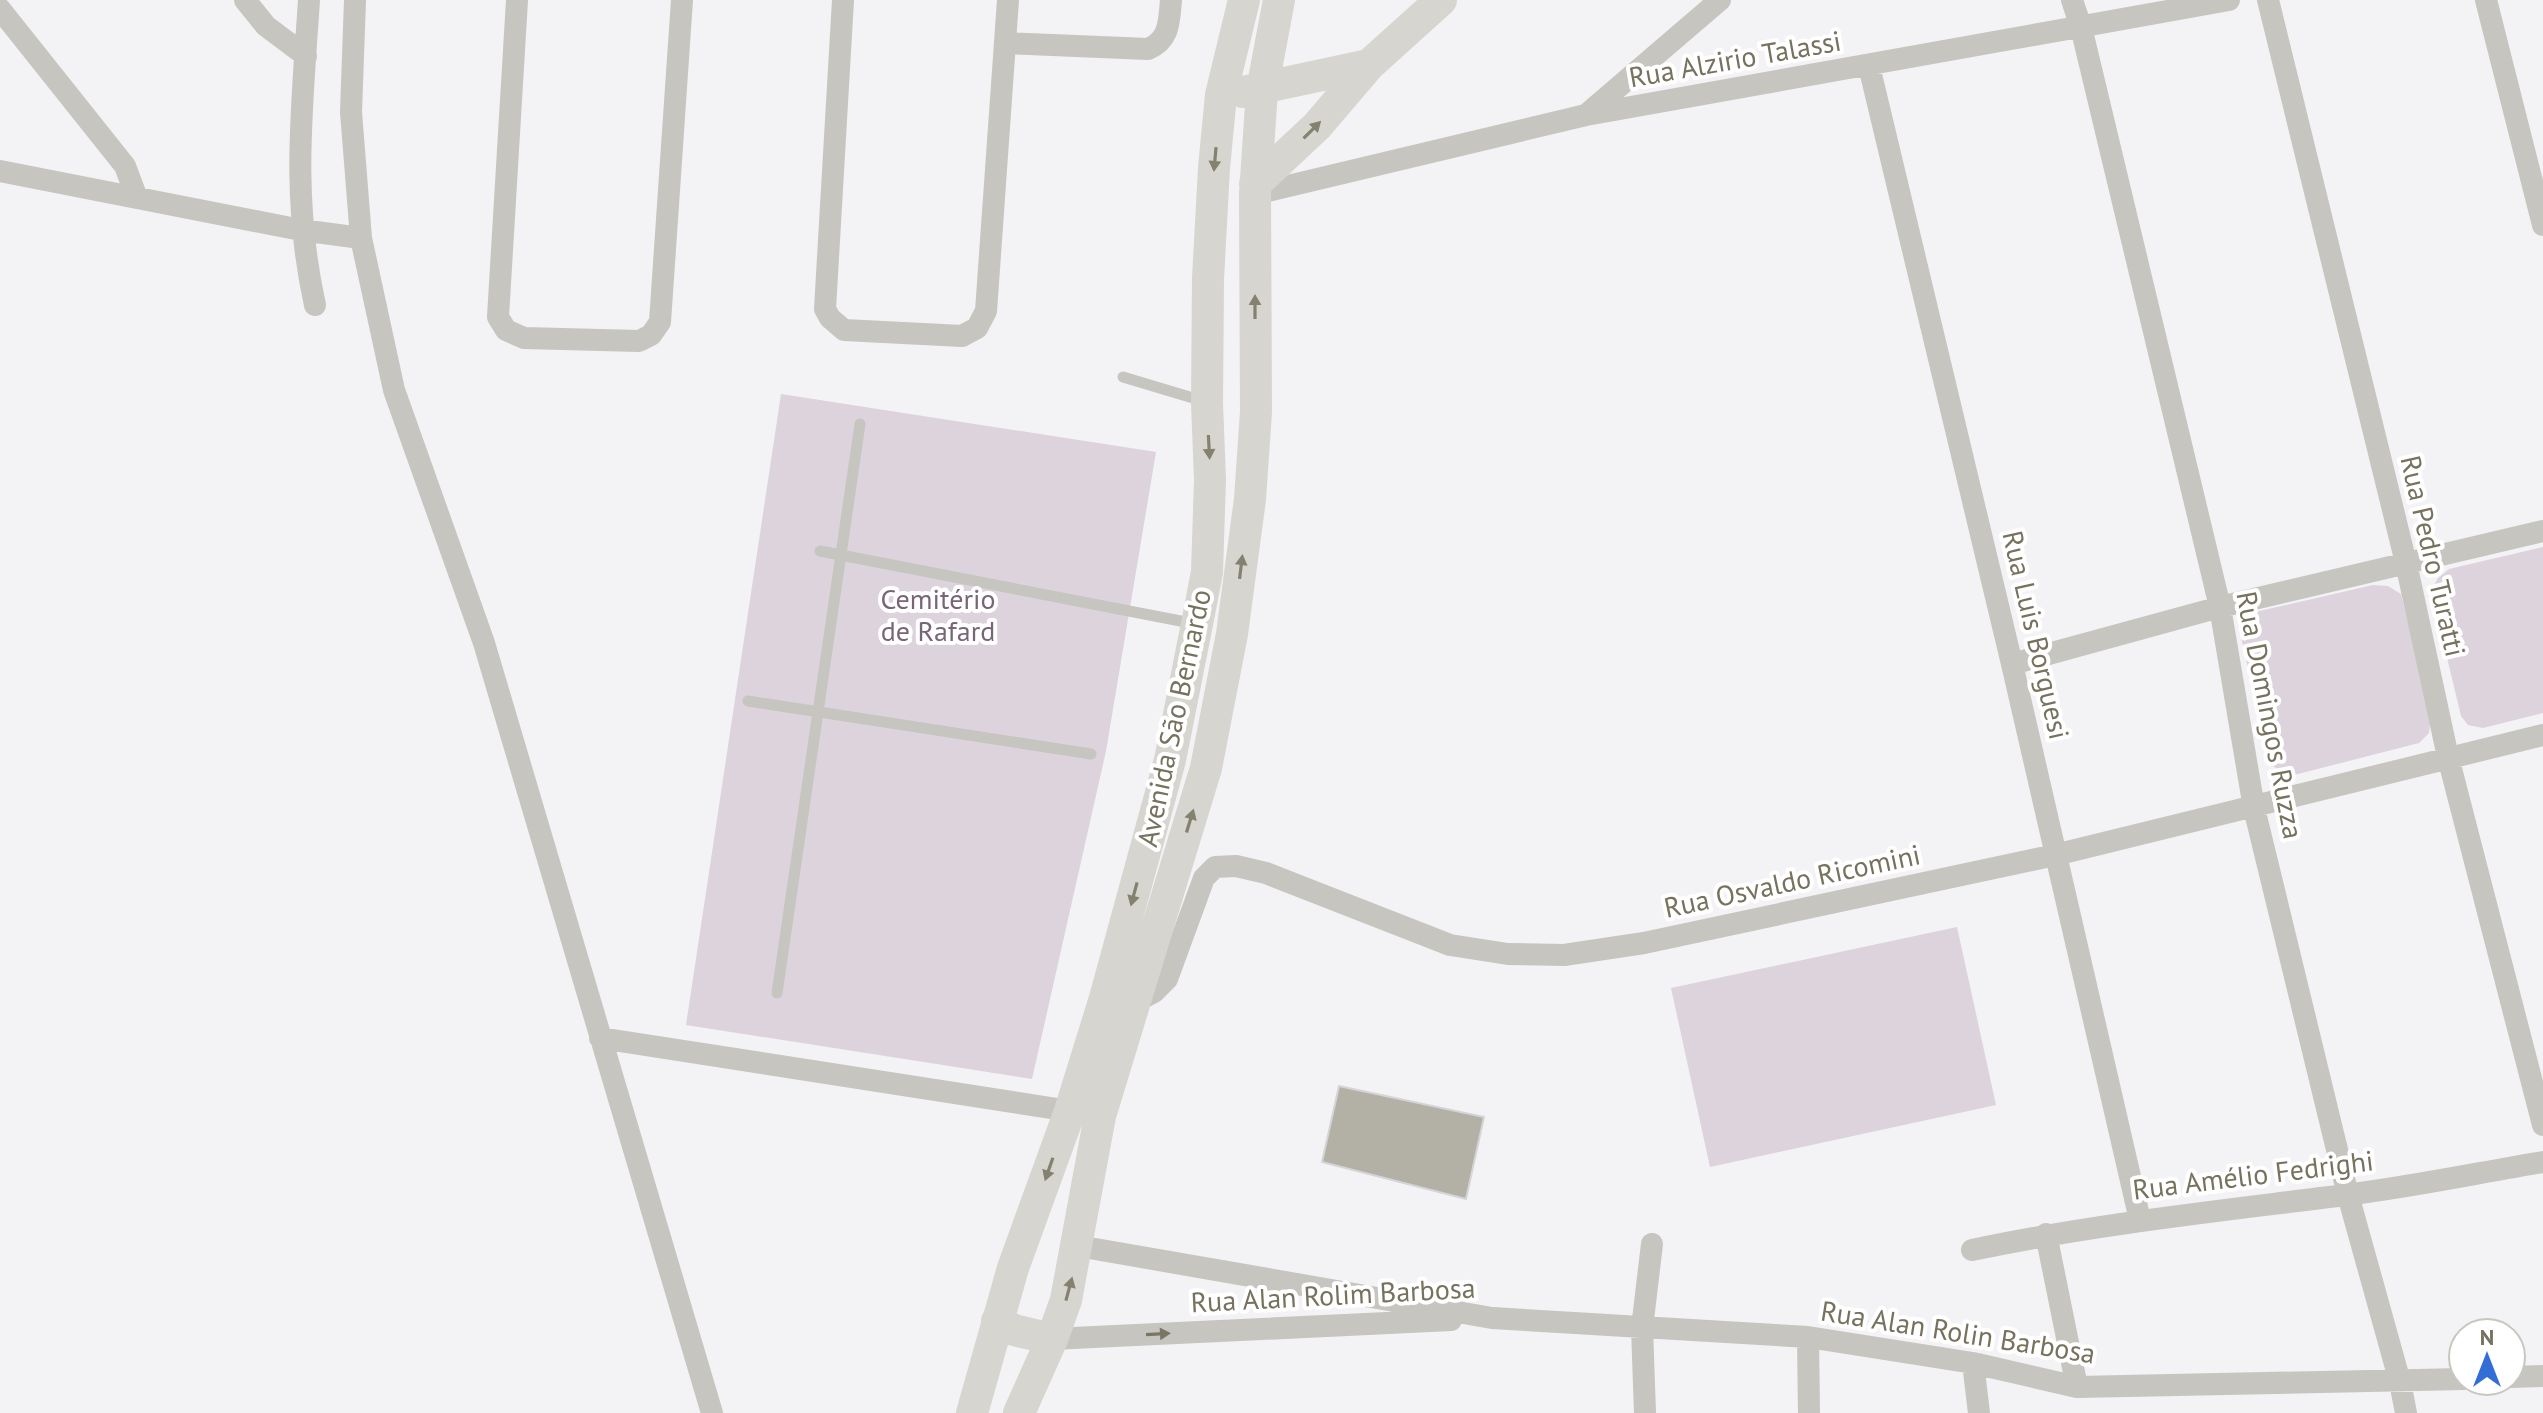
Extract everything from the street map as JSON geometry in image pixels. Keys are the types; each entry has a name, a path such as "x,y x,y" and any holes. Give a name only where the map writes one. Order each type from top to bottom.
{"main road":[{"name":"Avenida São Bernardo","path":"1019,1413 1066,1300 1078,1246 1085,1113 1105,998 1170,760 1207,572 1210,480 1208,279 1221,95 1244,0"},
{"name":"Avenida São Bernardo","path":"972,1413 997,1321 1022,1249 1135,1002 1206,768 1232,634 1250,499 1256,412 1255,189 1262,90 1279,0"},
{"path":"1255,189 1317,126 1369,65 1441,0"},
{"path":"1221,95 1262,90 1369,65"},
{"path":"1207,403 1256,412"},
{"path":"1170,760 1206,768"},
{"path":"1022,1249 1078,1246"},
{"path":"997,1321 1014,1330 1052,1339"}],"street":[{"path":"245,0 266,26 306,56"},
{"path":"309,0 299,154 301,230 315,305"},
{"path":"355,0 351,112 361,238 394,390 484,643 712,1413"},
{"path":"517,0 498,317 506,330 524,338 639,341 651,335 660,322 682,0"},
{"path":"843,0 824,299 830,318 844,330 962,336 977,328 986,311 1008,0"},
{"path":"1005,43 1148,49 1161,42 1167,31 1171,0"},
{"path":"1586,115 1720,0"},
{"name":"Rua Domingos Ruzza","path":"2072,0 2220,607 2254,808 2348,1195 2406,1413"},
{"name":"Rua Alzirio Talassi","path":"1255,189 1586,115 2229,0"},
{"name":"Rua Pedro Turatti","path":"2268,0 2406,563 2448,757 2543,1125"},
{"path":"2486,0 2543,225"},
{"path":"0,9 125,166 137,198"},
{"name":"Rua Luis Borguesi","path":"1869,66 2012,664 2140,1220"},
{"path":"0,171 301,230 361,238"},
{"path":"2012,664 2220,607 2543,531"},
{"name":"Rua Osvaldo Ricomini","path":"1135,1002 1154,992 1167,979 1204,878 1215,867 1236,866 1266,873 1450,945 1508,954 1564,955 1644,943 2055,855 2543,735"},
{"path":"600,1038 1085,1113"},
{"name":"Rua Amélio Fedrighi","path":"1972,1250 2046,1234 2348,1195 2543,1162"},
{"path":"2046,1234 2077,1387"},
{"path":"1645,1413 1642,1328 1652,1244"},
{"name":"Rua Alan Rolim Barbosa","path":"1078,1246 1492,1318"},
{"name":"Rua Alan Rolim Barbosa","path":"1052,1339 1492,1318"},
{"name":"Rua Alan Rolin Barbosa","path":"1492,1318 1808,1337 1973,1363 2077,1387 2447,1380"},
{"path":"1808,1337 1809,1413"},
{"path":"1973,1363 1979,1413"}],"lane":[{"path":"1123,377 1207,403"},
{"path":"777,993 860,424"},
{"path":"820,551 1197,624"},
{"path":"748,701 1091,754"}],"green space":[{"name":"Cemitério de Rafard","path":"781,394 1156,452 1106,751 1032,1079 686,1025"},
{"path":"2543,547 2543,713 2483,728 2468,725 2461,716 2431,591 2438,578 2449,569"},
{"path":"2373,585 2388,586 2401,594 2431,716 2429,733 2419,743 2294,775 2280,772 2269,762 2241,637 2242,622 2251,613"},
{"path":"1957,927 1996,1105 1710,1167 1671,988"}],"building":[{"path":"1339,1086 1484,1117 1466,1199 1322,1162"}]}
